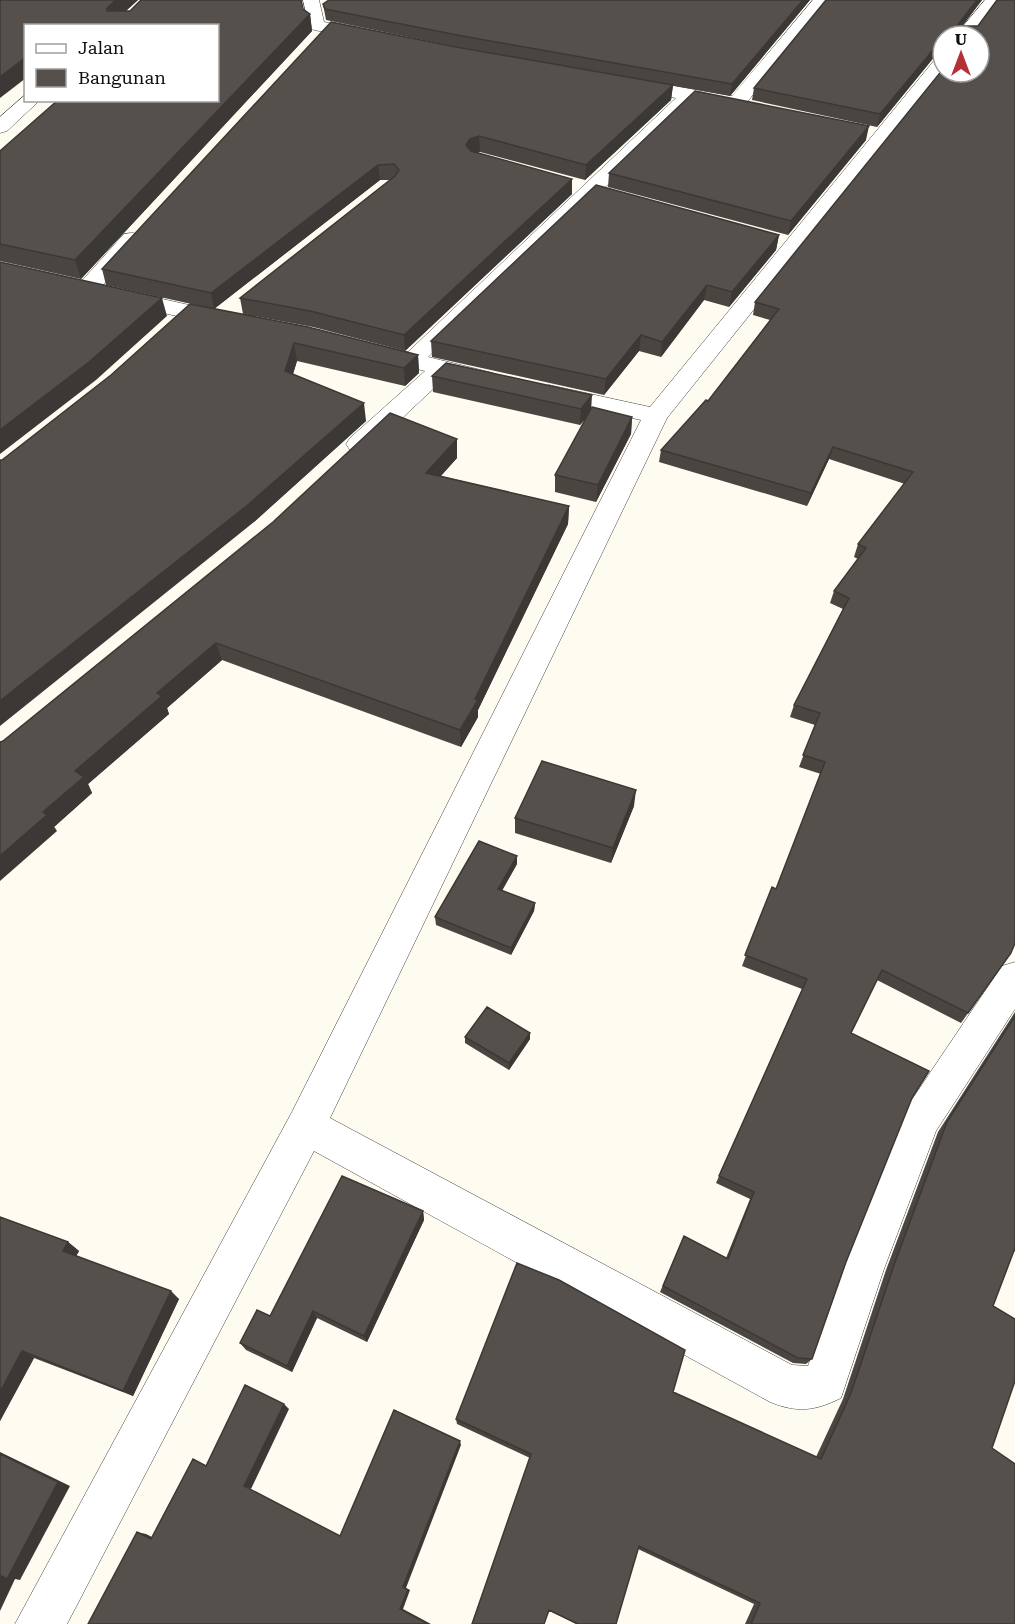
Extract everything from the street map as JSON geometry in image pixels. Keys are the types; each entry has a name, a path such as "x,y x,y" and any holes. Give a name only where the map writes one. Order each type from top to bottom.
{"street":[{"path":"310,0 314,23 383,40"},
{"path":"736,103 822,0"},
{"path":"974,24 994,0"},
{"path":"314,40 328,28"},
{"path":"40,1624 306,1126 656,416 794,246 870,133 931,73"},
{"path":"608,81 756,106"},
{"path":"412,360 588,189 690,95"},
{"path":"0,127 29,102"},
{"path":"566,183 611,196"},
{"path":"142,229 76,286 219,319 240,314"},
{"path":"771,239 794,246"},
{"path":"165,335 189,312"},
{"path":"356,347 509,384"},
{"path":"344,458 441,369"},
{"path":"531,389 656,416"},
{"path":"306,1126 786,1386 814,1389 825,1382 863,1269 921,1120 1015,978"}],"building":[{"path":"0,0 116,0 107,8 107,11 130,11 141,0 301,0 303,9 310,14 75,260 0,244 0,151 56,102 219,102 219,24 24,24 24,59 0,77"},
{"path":"329,0 803,0 732,84 325,9 323,4"},
{"path":"826,0 977,0 959,24 931,24 931,52 880,114 754,88"},
{"path":"997,0 1015,0 1015,943 1011,953 968,1013 882,970 851,1033 929,1071 912,1098 846,1262 812,1359 798,1358 663,1286 684,1236 728,1259 754,1192 719,1176 807,979 745,955 772,887 776,889 825,762 803,755 820,713 794,705 849,598 834,591 866,548 858,544 913,472 833,447 811,493 661,450 706,400 708,401 779,309 755,302 931,84 991,84 991,24 979,24"},
{"path":"331,22 456,47 673,85 586,165 479,136 470,139 466,145 471,151 572,179 404,335 310,311 240,298 395,176 399,170 394,164 378,165 211,293 102,269"},
{"path":"695,91 869,126 791,221 609,173"},
{"path":"596,185 779,235 732,292 707,285 662,342 641,335 606,379 431,341"},
{"path":"0,262 162,298 89,362 0,430"},
{"path":"190,304 308,327 418,355 404,368 294,343 285,371 364,403 249,504 0,701 0,460 111,375"},
{"path":"446,363 592,395 581,409 432,376"},
{"path":"592,407 632,417 598,485 555,475"},
{"path":"390,413 457,439 426,473 569,506 475,699 478,700 460,730 216,643 157,693 162,696 75,771 84,777 43,812 47,815 0,856 0,742 273,522"},
{"path":"542,761 636,790 613,848 515,818"},
{"path":"479,841 517,856 498,889 535,903 511,948 435,917"},
{"path":"487,1007 530,1033 509,1063 465,1037"},
{"path":"1015,1016 1015,1248 993,1306 1015,1319 1015,1381 992,1448 1015,1464 1015,1624 751,1624 760,1603 639,1546 616,1624 578,1624 549,1610 544,1624 472,1624 531,1454 456,1419 517,1263 559,1280 685,1350 673,1392 821,1459 851,1393 895,1262 947,1122"},
{"path":"342,1176 423,1211 364,1336 313,1311 287,1366 240,1343 257,1310 270,1316"},
{"path":"0,1217 68,1242 63,1251 171,1291 123,1391 22,1351 0,1392"},
{"path":"245,1385 284,1404 244,1486 340,1536 394,1410 460,1441 403,1587 408,1590 400,1609 428,1624 88,1624 137,1532 151,1539 193,1459 206,1466"},
{"path":"0,1454 58,1482 7,1579 2,1576 0,1581"}]}
